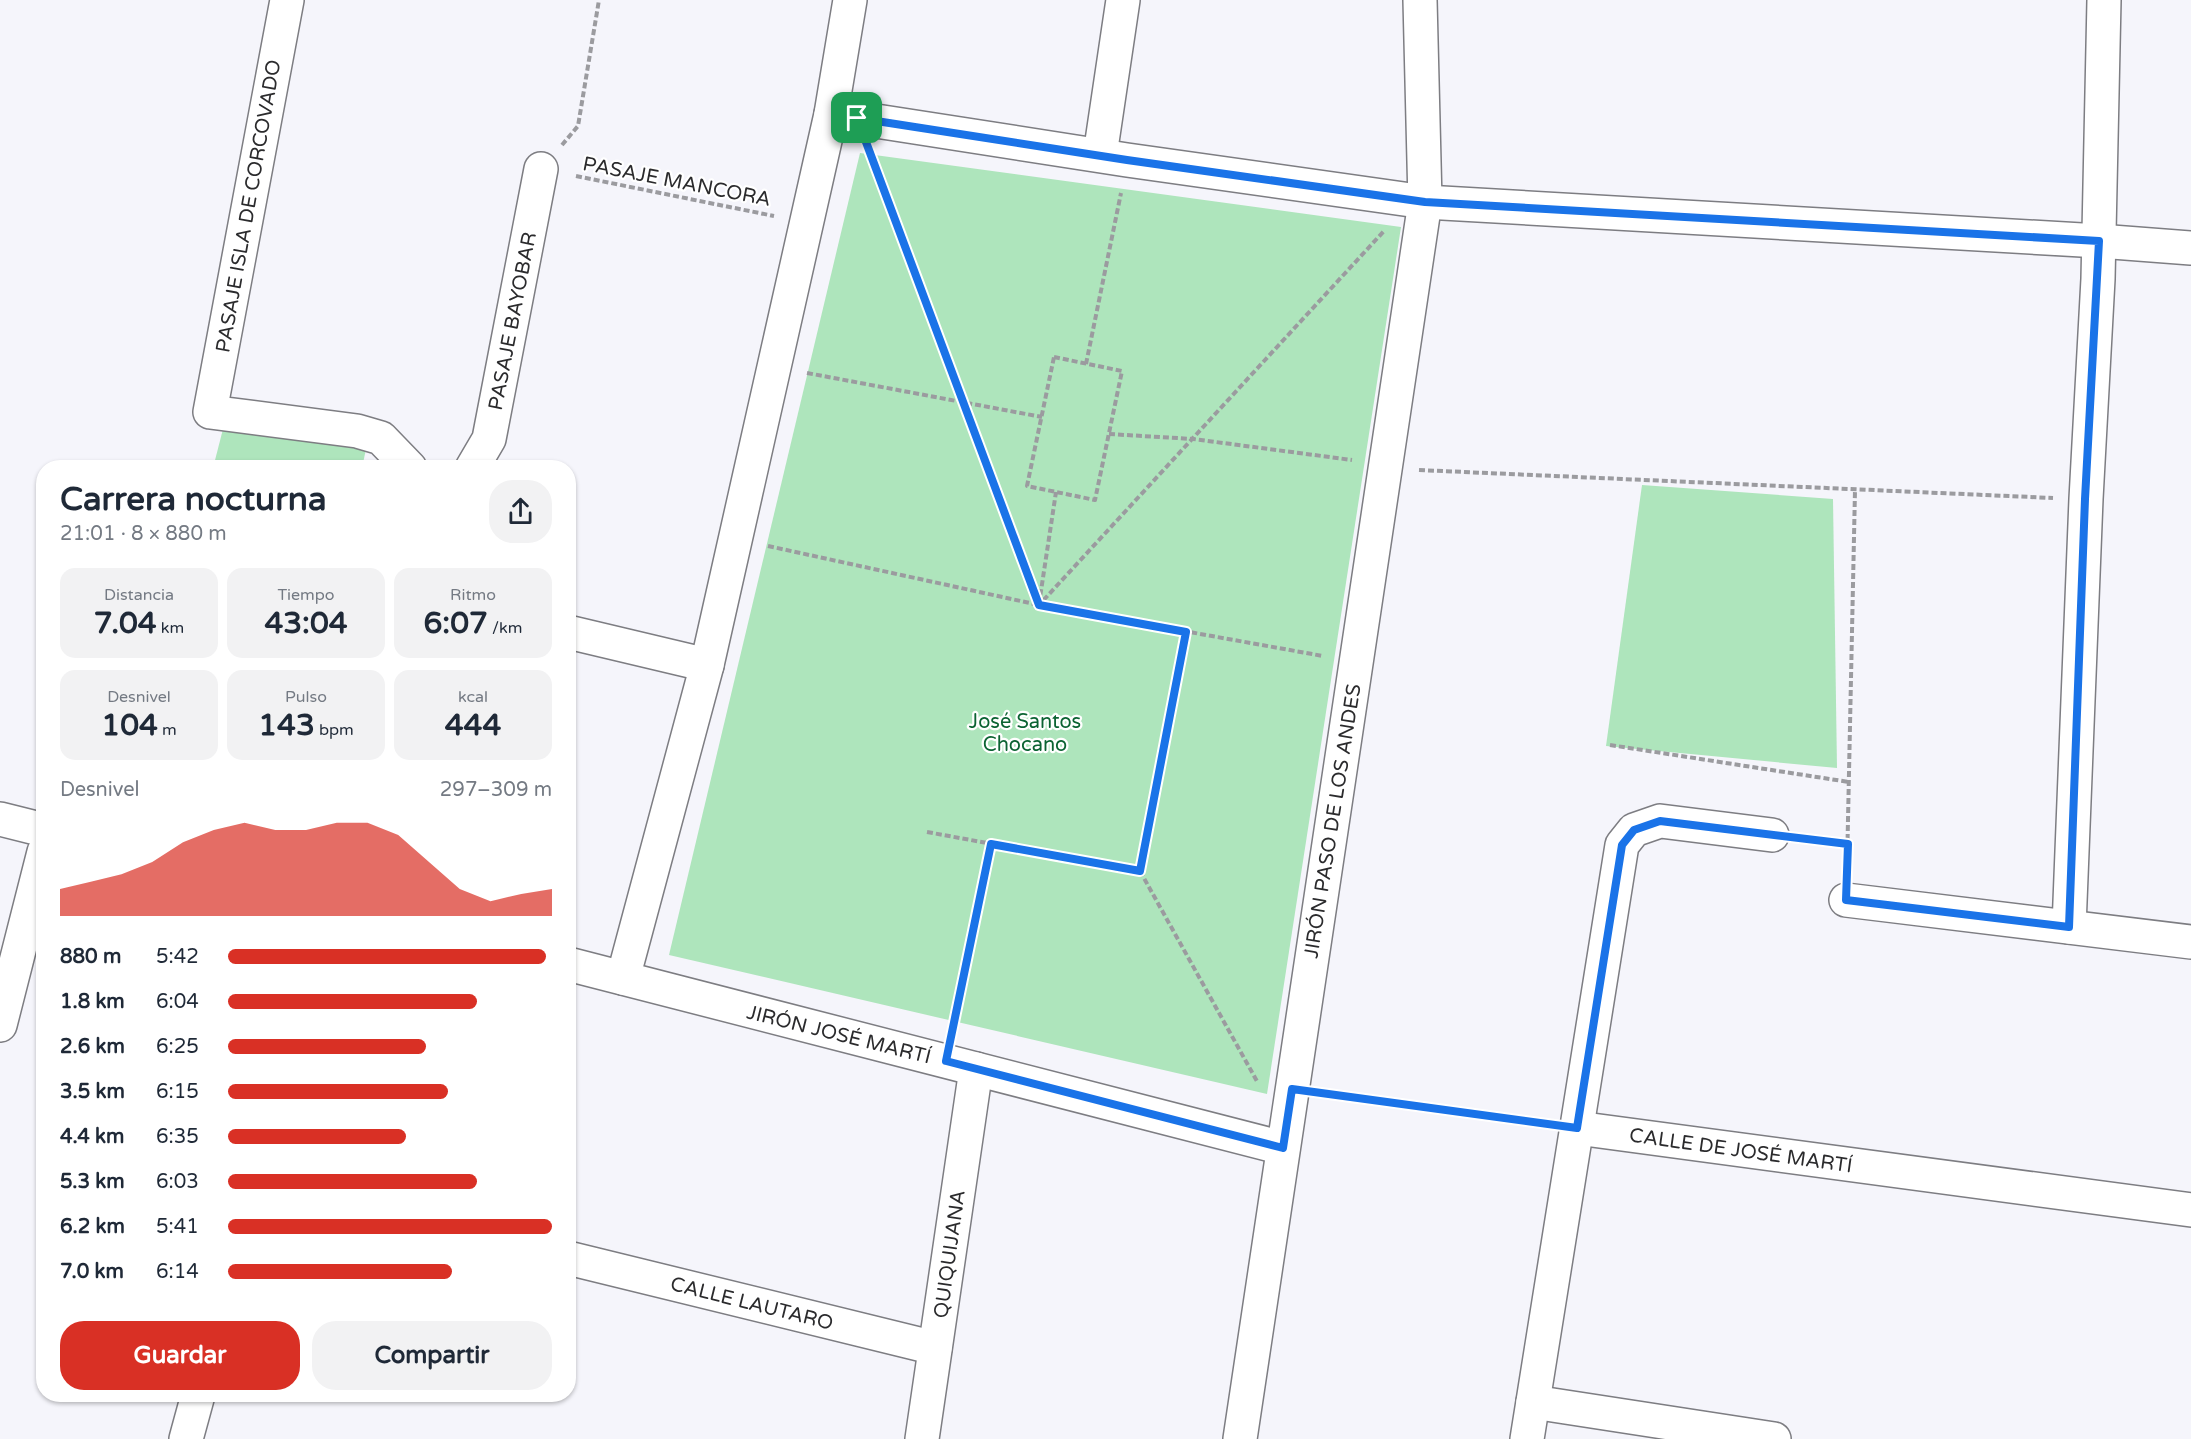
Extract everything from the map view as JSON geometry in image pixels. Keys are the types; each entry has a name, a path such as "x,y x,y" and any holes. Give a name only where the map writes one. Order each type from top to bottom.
{"street":[{"name":"PASAJE ISLA DE CORCOVADO","path":"287,0 210,411 357,431 381,438 402,460"},
{"path":"623,978 707,665 807,223 844,116 850,0"},
{"path":"1114,158 1123,0"},
{"name":"JIRÓN PASO DE LOS ANDES","path":"1240,1439 1386,464 1419,201 1420,0"},
{"path":"2069,927 2085,499 2099,241 2104,0"},
{"path":"844,116 1114,158 1419,201 2191,248"},
{"name":"PASAJE BAYOBAR","path":"477,460 489,439 541,169"},
{"path":"576,634 707,665"},
{"path":"0,819 36,828"},
{"path":"1527,1439 1622,845 1634,830 1660,821 1772,834"},
{"path":"0,1025 36,883"},
{"path":"1846,900 2191,942"},
{"name":"JIRÓN JOSÉ MARTÍ","path":"576,966 961,1065 1284,1140"},
{"name":"QUIQUIJANA","path":"922,1439 935,1348 961,1065"},
{"name":"CALLE DE JOSÉ MARTÍ","path":"1577,1128 2191,1210"},
{"name":"CALLE LAUTARO","path":"576,1260 935,1348"},
{"path":"186,1439 196,1402"},
{"path":"1533,1402 1774,1439"}],"path":[{"path":"541,169 578,126 599,0"},
{"path":"844,116 964,403 1039,605"},
{"path":"1086,363 1114,158"},
{"name":"PASAJE MANCORA","path":"541,169 807,223"},
{"path":"1039,605 1419,201"},
{"path":"1054,357 1086,363 1122,371 1095,500 1027,486 1054,357"},
{"path":"774,367 1042,417"},
{"path":"1109,434 1193,439 1424,471 2085,499"},
{"path":"1846,900 1855,490"},
{"path":"1039,605 1056,492"},
{"path":"735,539 1039,605 1356,662"},
{"path":"1186,632 1140,871 1284,1140"},
{"path":"1610,745 1849,782"},
{"path":"927,832 1140,871"},
{"path":"1772,834 1848,844"},
{"path":"961,1065 991,844"},
{"path":"1292,1089 1577,1128"}],"green space":[{"name":"José Santos Chocano","path":"860,153 1401,227 1267,1094 669,955"},
{"path":"223,429 366,449 364,460 215,460"},
{"path":"1642,485 1833,499 1837,768 1606,746"}],"route":[{"path":"857,118 1127,160 1425,202 2099,241 2085,499 2069,927 1846,900 1848,844 1660,821 1634,830 1622,845 1577,1128 1292,1089 1283,1148 946,1061 991,844 1140,871 1186,632 1039,605 857,118"}]}
